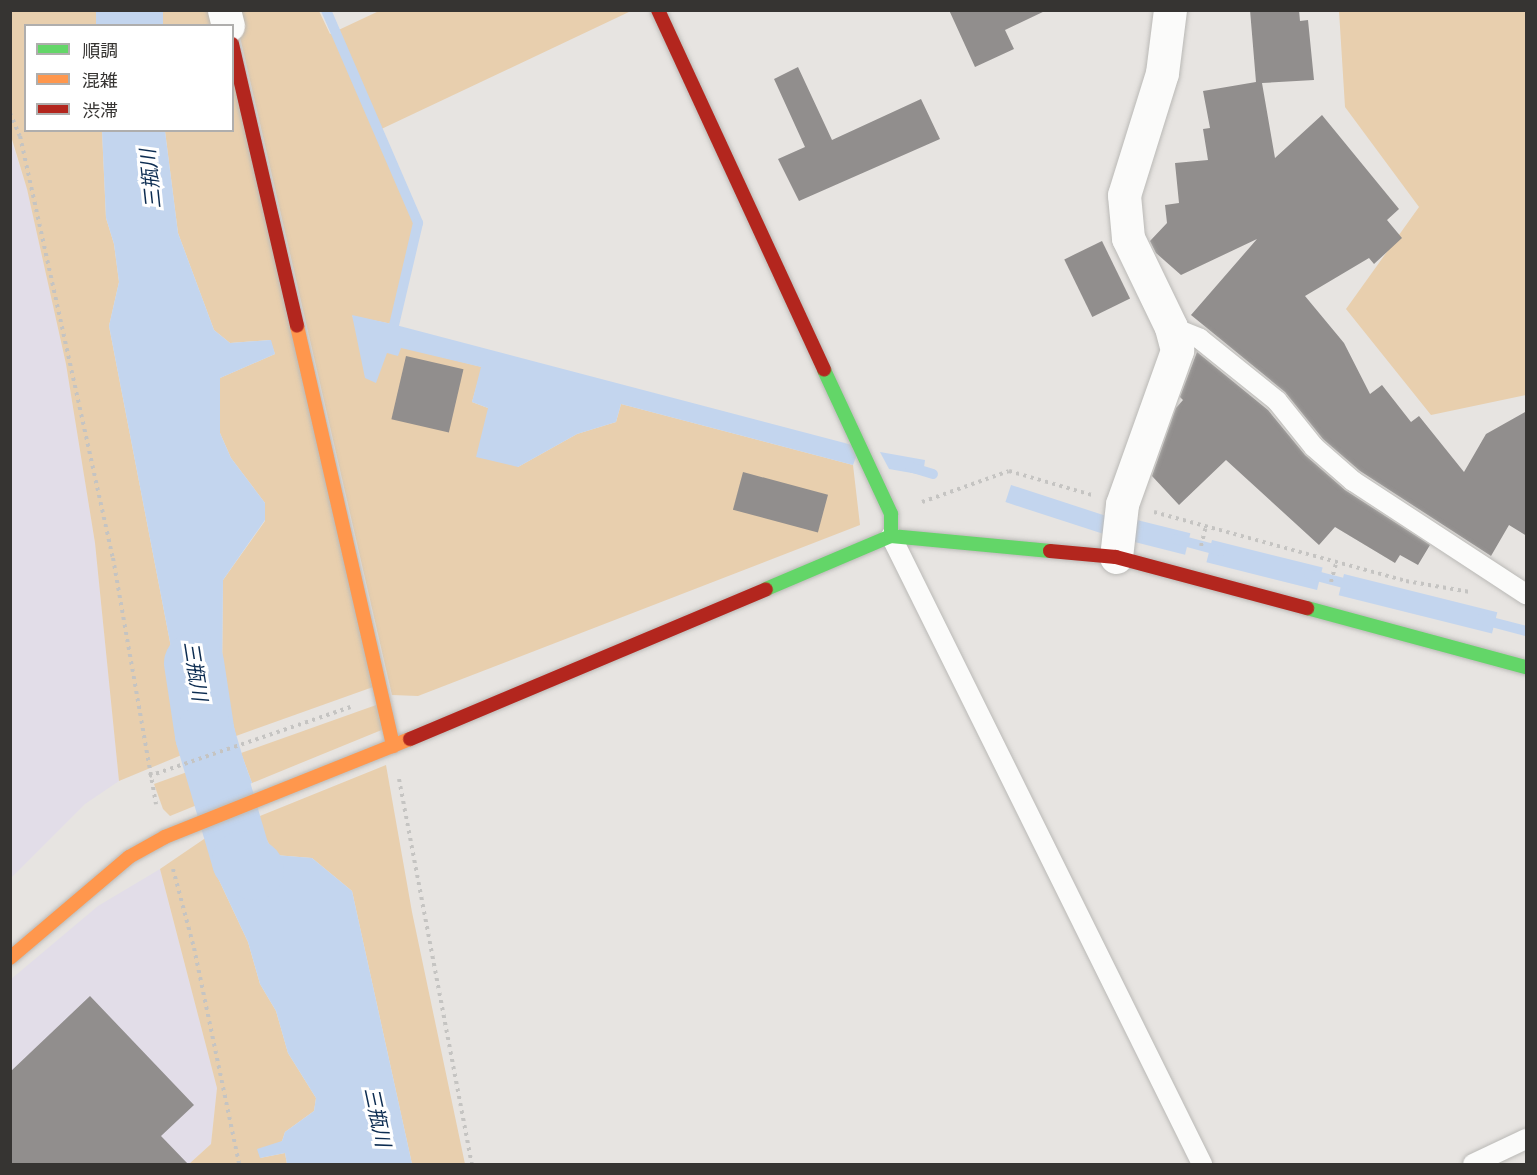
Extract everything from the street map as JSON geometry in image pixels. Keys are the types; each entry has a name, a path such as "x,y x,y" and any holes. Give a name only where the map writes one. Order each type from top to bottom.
{"street":[{"path":"658,10 891,514 891,536"},
{"path":"1117,549 1122,506 1177,350 1171,327 1128,238 1124,195 1162,73 1170,10"},
{"path":"234,53 393,746"},
{"path":"10,958 129,857 165,837 393,746 891,536 1117,549 1527,667"}],"lane":[{"path":"1171,327 1200,339 1276,401 1314,447 1353,481 1527,594"},
{"path":"891,536 1202,1164"},
{"path":"1473,1164 1527,1139"}],"path":[{"path":"10,113 20,136 113,558 149,776 194,948 239,1164"},
{"path":"891,514 1010,471 1122,506 1336,564 1407,581 1473,592"},
{"path":"149,776 383,695"},
{"path":"393,746 440,1009 472,1164"}],"shaded area":[{"path":"163,10 215,11 219,24 163,24"},
{"path":"10,11 96,11 97,24 24,24 24,132 102,132 106,218 114,244 119,282 109,326 170,642 184,754 119,781 95,543 66,364 27,189 11,136"},
{"path":"234,11 319,11 330,34 379,11 631,11 375,132 415,223 392,324 352,316 387,353 401,347 482,367 472,402 488,408 518,467 577,434 616,422 621,404 853,465 860,525 418,696 392,695"},
{"path":"1339,11 1526,11 1526,395 1431,415 1346,309 1419,207 1345,107"},
{"path":"234,75 373,687 236,736 222,679 223,580 265,521 265,503 231,458 220,433 220,378 275,354 270,340 230,343 214,330 178,233 165,132 234,132"},
{"path":"10,136 27,189 66,364 95,543 119,781 85,804 11,878"},
{"path":"379,704 384,729 252,783 241,753"},
{"path":"386,765 412,912 465,1164 412,1164 352,891 312,858 275,855 255,818"},
{"path":"190,771 197,805 170,816 163,809 154,784"},
{"path":"207,837 217,876 248,942 260,984 276,1011 288,1053 316,1098 314,1111 285,1132 282,1141 260,1158 285,1153 287,1164 189,1164 211,1144 217,1088 160,869"},
{"path":"160,869 217,1088 211,1144 189,1164 11,1164 10,980 98,906"}],"water":[{"path":"96,11 163,11 163,24 96,24"},
{"path":"102,132 165,132 178,233 214,330 230,343 271,340 275,354 220,378 220,433 231,458 265,503 265,520 223,580 222,679 236,736 184,754 170,642 109,326 119,282 114,244 106,218"},
{"path":"352,315 860,447 853,465 621,404 616,422 577,434 518,467 476,457 488,408 472,402 481,367 401,348 398,356 387,353 376,383 365,378"},
{"path":"880,452 925,460 923,475 889,469"},
{"path":"1011,485 1111,517 1105,535 1005,502"},
{"path":"1137,520 1190,533 1185,555 1132,541"},
{"path":"1212,540 1323,568 1317,590 1206,562"},
{"path":"1344,574 1497,612 1492,634 1339,595"},
{"path":"241,753 252,783 197,805 190,771"},
{"path":"255,818 275,855 312,858 352,891 412,1164 287,1164 285,1153 260,1158 257,1149 282,1141 285,1132 314,1111 316,1098 288,1053 276,1011 260,984 248,942 217,876 207,837"}],"building":[{"path":"949,10 1047,10 1005,30 1014,49 975,67"},
{"path":"1250,10 1299,10 1300,21 1308,20 1314,80 1262,83 1275,158 1322,115 1399,209 1387,220 1402,238 1374,264 1369,258 1305,296 1344,343 1370,394 1382,385 1411,422 1419,416 1464,472 1486,434 1527,411 1527,536 1509,525 1491,556 1360,471 1323,439 1285,392 1191,315 1257,239 1181,275 1156,253 1150,241 1167,223 1165,205 1179,203 1175,163 1208,160 1203,129 1210,128 1203,91 1256,82"},
{"path":"798,67 832,140 921,99 940,139 799,201 778,159 805,147 774,79"},
{"path":"1102,241 1130,299 1092,317 1064,259"},
{"path":"1197,352 1268,410 1305,455 1345,490 1430,545 1418,565 1400,555 1395,563 1335,527 1319,545 1226,460 1179,505 1152,476 1176,408 1183,400 1180,397"},
{"path":"406,356 463,369 449,433 391,419"},
{"path":"743,472 828,495 818,532 733,510"},
{"path":"90,996 194,1105 161,1136 188,1164 10,1164 10,1072"}],"waterway":[{"path":"326,10 418,223 394,325"},
{"path":"910,467 933,474"},
{"path":"1176,539 1221,551"},
{"path":"1309,574 1355,586"},
{"path":"1480,619 1526,631"},
{"name":"三瓶川","path":"194,663 205,735 242,861 254,870"}],"traffic: fast":[{"path":"824,370 891,514 891,536"},
{"path":"766,589 891,536 1050,551"},
{"path":"1307,608 1526,667"}],"traffic: slow":[{"path":"297,326 393,746"},
{"path":"10,958 129,857 165,837 410,739"}],"traffic: jam":[{"path":"658,10 824,370"},
{"path":"234,53 297,326"},
{"path":"1050,551 1116,557 1307,608"},
{"path":"410,739 766,589"}]}
